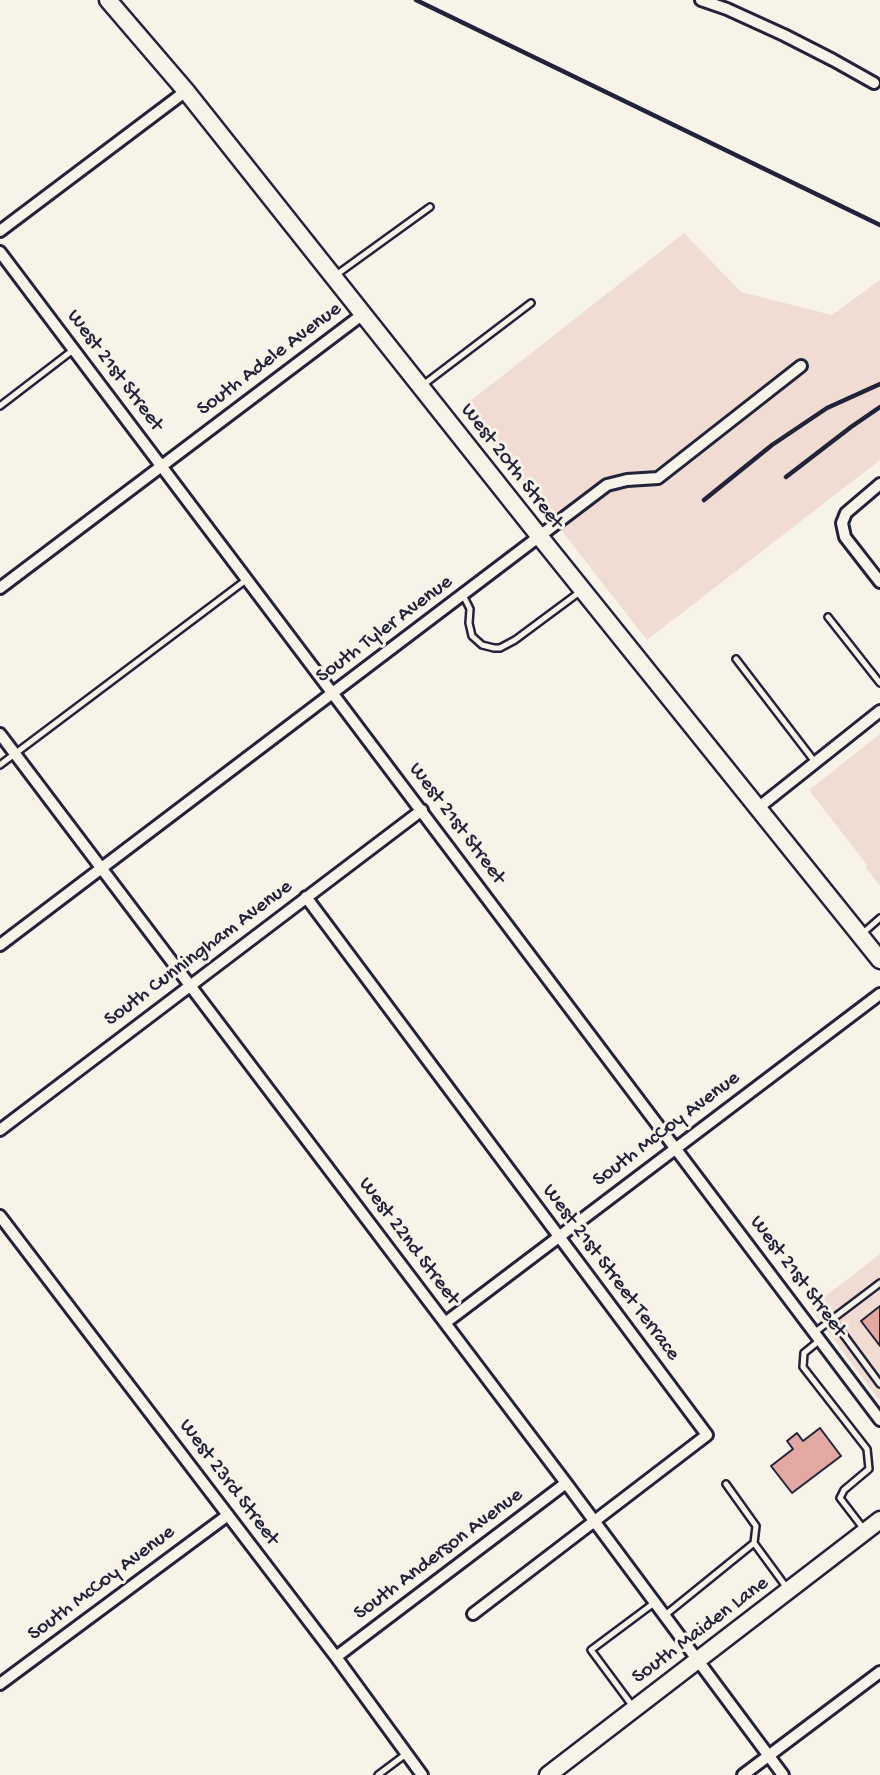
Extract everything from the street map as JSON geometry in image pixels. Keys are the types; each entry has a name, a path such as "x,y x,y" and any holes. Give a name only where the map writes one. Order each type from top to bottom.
{"main road":[{"name":"West 20th Street","path":"108,0 186,92 880,960"},
{"name":"South Maiden Lane","path":"548,1775 880,1520"}],"street":[{"path":"701,0 731,4 874,83"},
{"path":"0,231 186,92"},
{"name":"West 21st Street","path":"0,252 880,1420"},
{"name":"South Adele Avenue","path":"0,587 363,314"},
{"name":"South Tyler Avenue","path":"0,945 607,485 627,480 658,478 801,366"},
{"path":"880,484 846,513 842,523 845,537 880,582"},
{"path":"758,808 880,711"},
{"name":"West 22nd Street","path":"0,734 445,1322 783,1775"},
{"name":"South Cunningham Avenue","path":"0,1130 422,810"},
{"name":"West 21st Street Terrace","path":"306,897 707,1435 473,1614"},
{"name":"South McCoy Avenue","path":"445,1322 880,994"},
{"name":"West 23rd Street","path":"0,1216 336,1657 422,1775"},
{"name":"South Anderson Avenue","path":"336,1657 566,1483"},
{"name":"South McCoy Avenue","path":"0,1684 228,1515"},
{"path":"743,1775 880,1672"}],"lane":[{"path":"333,277 430,207"},
{"path":"421,387 531,303"},
{"path":"0,406 74,349"},
{"path":"0,765 247,579"},
{"path":"463,595 470,609 472,636 482,645 500,648 515,640 582,590"},
{"path":"828,617 880,683"},
{"path":"736,659 816,762"},
{"path":"861,935 880,918"},
{"path":"867,1532 840,1498 844,1490 869,1469 867,1449 803,1367 804,1353 832,1319 880,1283"},
{"path":"832,1319 880,1384"},
{"path":"726,1484 756,1526 754,1544 789,1591"},
{"path":"664,1616 754,1544"},
{"path":"634,1708 591,1650 654,1603"},
{"path":"378,1775 407,1754"}],"shaded area":[{"path":"684,233 741,292 832,315 880,280 880,460 647,640 464,406"},
{"path":"880,734 880,886 809,790"},
{"path":"880,1254 880,1401 810,1308"}],"building":[{"path":"880,1306 880,1346 861,1321"},
{"path":"820,1428 841,1456 792,1493 771,1466 793,1449 787,1441 797,1433 803,1441"}],"railway":[{"path":"416,0 880,225"},
{"path":"704,500 772,445 827,408 880,384"},
{"path":"786,477 880,407"}]}
